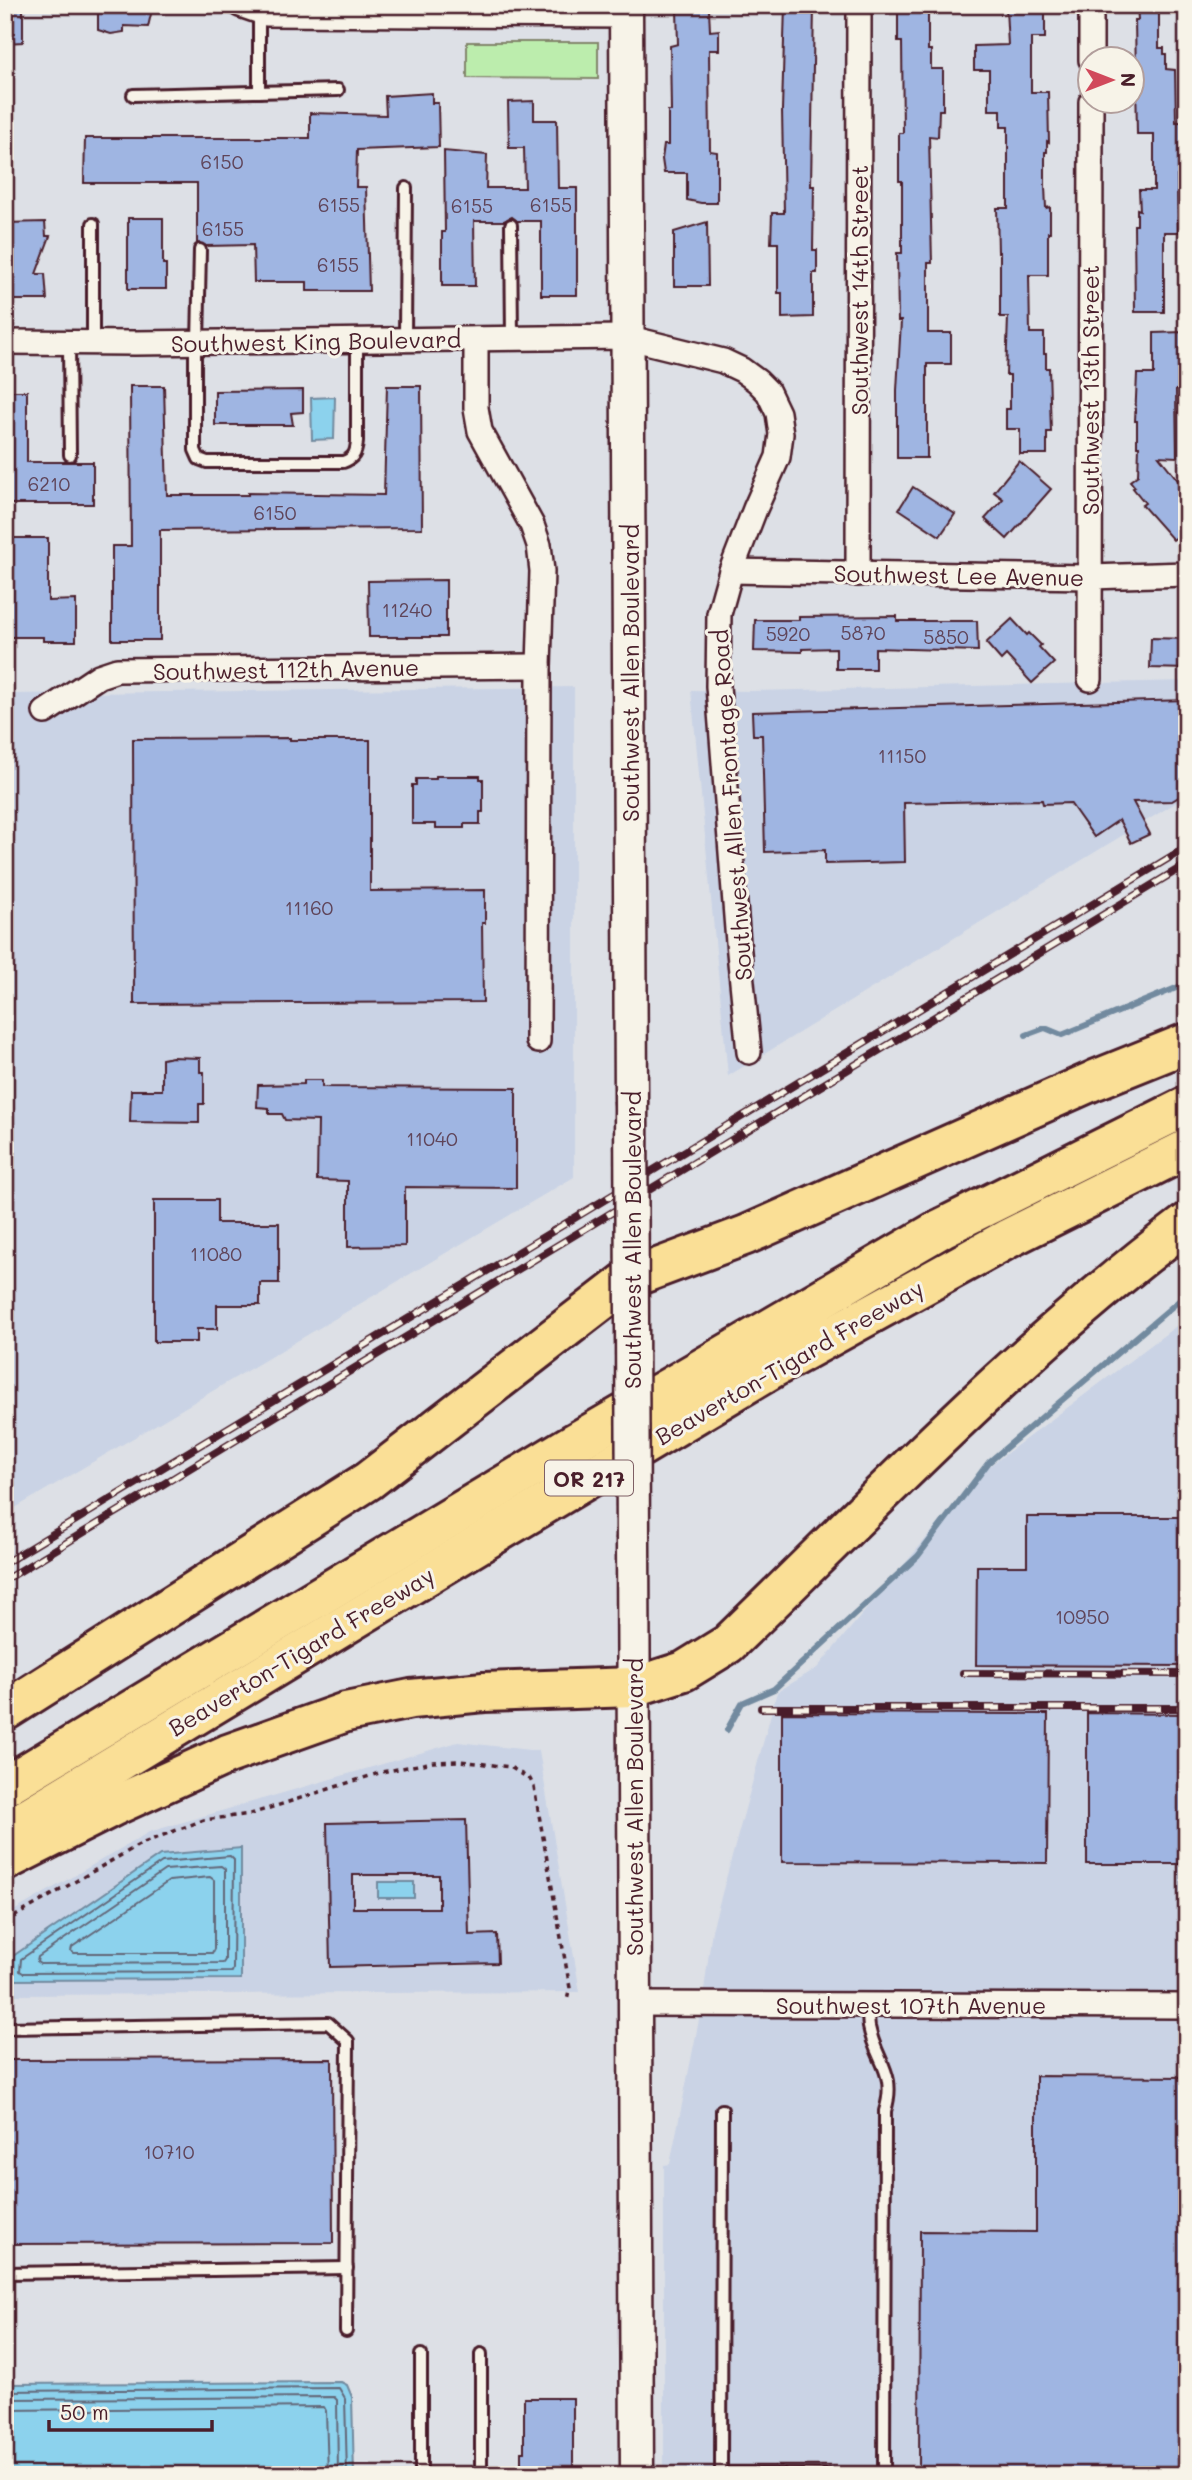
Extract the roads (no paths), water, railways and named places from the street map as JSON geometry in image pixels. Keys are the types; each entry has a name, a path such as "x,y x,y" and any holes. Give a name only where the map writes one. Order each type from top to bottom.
{"highway":[{"path":"5,1711 368,1481 631,1278 746,1235 1095,1080 1187,1043"},
{"name":"Beaverton-Tigard Freeway","path":"5,1786 569,1446 942,1228 1187,1106"},
{"name":"Beaverton-Tigard Freeway","path":"5,1831 773,1368 1009,1238 1187,1149"},
{"path":"5,1861 112,1807 228,1754 346,1712 411,1699 484,1692 634,1687 684,1671 728,1644 1020,1360 1187,1223"}],"main road":[{"name":"Southwest Allen Boulevard","path":"626,11 637,2475"}],"street":[{"name":"Southwest 14th Street","path":"858,574 859,5"},
{"path":"1091,5 1091,46"},
{"path":"250,8 266,14 626,11"},
{"name":"Southwest 13th Street","path":"1090,680 1091,116"},
{"name":"Southwest King Boulevard","path":"5,342 626,337"},
{"name":"Southwest Allen Frontage Road","path":"626,337 723,361 742,370 768,392 778,413 781,434 778,457 731,570 719,614 718,686 749,1052"},
{"path":"476,339 476,408 480,431 533,524 542,570 539,666 538,1041"},
{"name":"Southwest Lee Avenue","path":"731,570 1090,577 1187,574"},
{"name":"Southwest 112th Avenue","path":"45,712 99,676 117,670 539,666"},
{"name":"Southwest 107th Avenue","path":"635,2004 1187,2006"}],"lane":[{"path":"250,8 259,92"},
{"path":"133,95 338,90"},
{"path":"405,340 406,188"},
{"path":"93,224 93,343"},
{"path":"511,225 512,338"},
{"path":"200,250 195,450 199,459 207,462 343,462 351,459 356,453 357,442 357,340"},
{"path":"69,343 70,455"},
{"path":"868,2005 869,2028 887,2074 891,2093 885,2111 884,2475"},
{"path":"5,2028 328,2023 348,2041 346,2331"},
{"path":"722,2110 720,2474 830,2475"},
{"path":"5,2273 347,2268"},
{"path":"481,2354 481,2475"},
{"path":"421,2355 421,2475"}],"water":[{"path":"335,397 334,439 312,440 311,398"},
{"path":"241,1848 241,1979 11,1980 13,1956 160,1855"},
{"path":"378,1882 414,1882 414,1898 378,1898"},
{"path":"341,2382 347,2385 352,2397 354,2475 5,2475 5,2384"}],"waterway":[{"path":"1026,1035 1045,1028 1062,1035 1181,986 1187,981"},
{"path":"727,1730 742,1703 774,1689 918,1556 989,1462 1187,1294"}],"railway":[{"path":"5,1563 1187,847"},
{"path":"5,1580 1187,864"},
{"path":"963,1673 1187,1674"},
{"path":"761,1708 1187,1708"}]}
